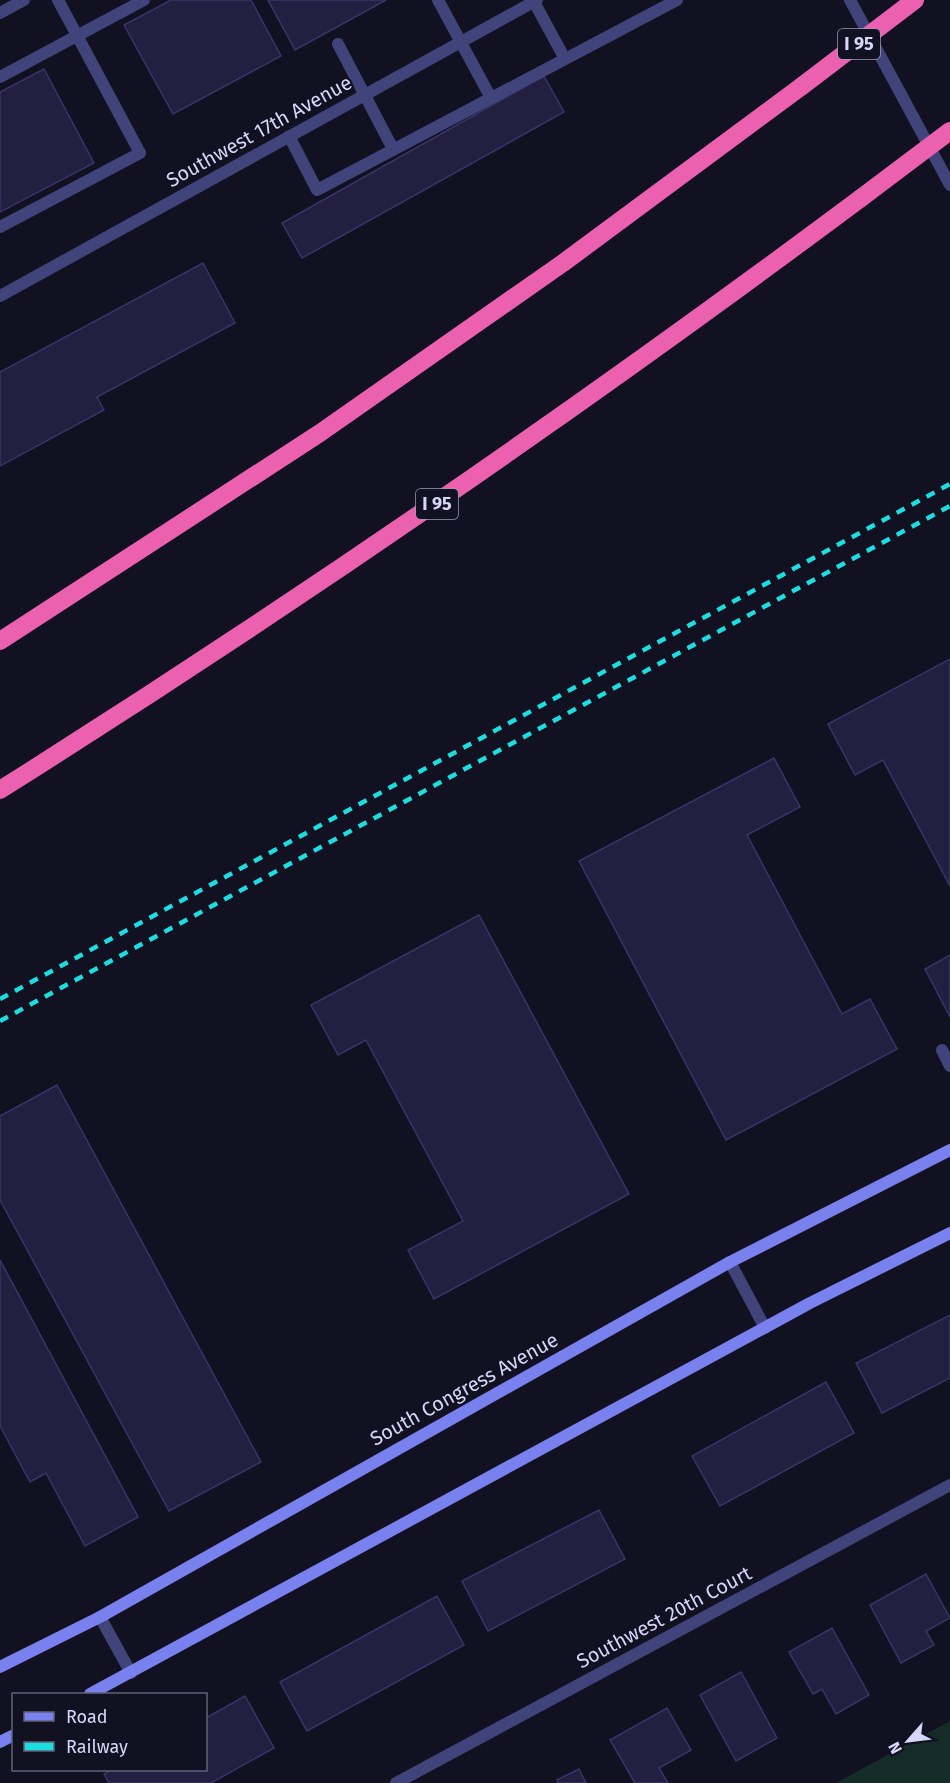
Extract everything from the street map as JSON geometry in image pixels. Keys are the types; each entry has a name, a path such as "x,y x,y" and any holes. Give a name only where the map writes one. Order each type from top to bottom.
{"highway":[{"name":"I 95","path":"0,641 320,433 563,263 915,0"},
{"name":"I 95","path":"0,790 222,648 474,478 713,308 950,131"}],"main road":[{"name":"South Congress Avenue","path":"0,1667 100,1617 730,1262 950,1150"},
{"path":"94,1693 765,1328 950,1233"}],"street":[{"path":"0,13 24,0"},
{"path":"0,227 140,153 58,0"},
{"path":"1,73 144,0"},
{"path":"438,0 491,98"},
{"path":"289,136 316,190 677,0"},
{"path":"850,0 950,185"},
{"path":"534,1 565,59"},
{"name":"Southwest 17th Avenue","path":"0,296 534,1"},
{"path":"338,44 393,149"},
{"path":"942,1050 950,1065"},
{"path":"730,1262 765,1328"},
{"name":"Southwest 20th Court","path":"396,1783 950,1485"},
{"path":"100,1617 130,1673"}],"green space":[{"path":"950,1721 950,1783 836,1783"}],"building":[{"path":"171,0 251,0 281,56 173,114 124,25"},
{"path":"268,0 386,0 295,50"},
{"path":"44,69 94,163 0,212 0,92"},
{"path":"544,76 564,112 302,258 282,223"},
{"path":"203,263 235,323 97,397 104,410 0,466 0,372"},
{"path":"950,659 950,886 883,760 855,775 828,724"},
{"path":"774,758 800,807 747,835 842,1014 870,999 897,1049 726,1140 579,861"},
{"path":"479,915 629,1194 434,1299 408,1250 463,1221 366,1040 338,1055 311,1005"},
{"path":"950,955 950,1017 925,969"},
{"path":"57,1085 261,1462 169,1511 0,1200 0,1116"},
{"path":"0,1260 138,1517 85,1546 46,1473 30,1482 0,1426"},
{"path":"950,1315 950,1378 882,1413 856,1363"},
{"path":"826,1382 854,1433 720,1506 692,1456"},
{"path":"599,1510 625,1559 488,1631 462,1581"},
{"path":"926,1574 950,1618 926,1631 934,1645 901,1663 870,1605"},
{"path":"437,1596 464,1645 307,1731 280,1682"},
{"path":"832,1628 869,1695 836,1714 822,1689 813,1694 789,1652"},
{"path":"741,1672 777,1738 736,1761 700,1695"},
{"path":"245,1696 274,1748 211,1783 109,1783 104,1774 109,1771 207,1771 207,1717"},
{"path":"667,1708 691,1750 659,1768 668,1783 635,1783 610,1740"},
{"path":"579,1769 586,1783 558,1783 557,1780"}],"railway":[{"path":"0,999 950,484"},
{"path":"0,1021 950,506"}]}
